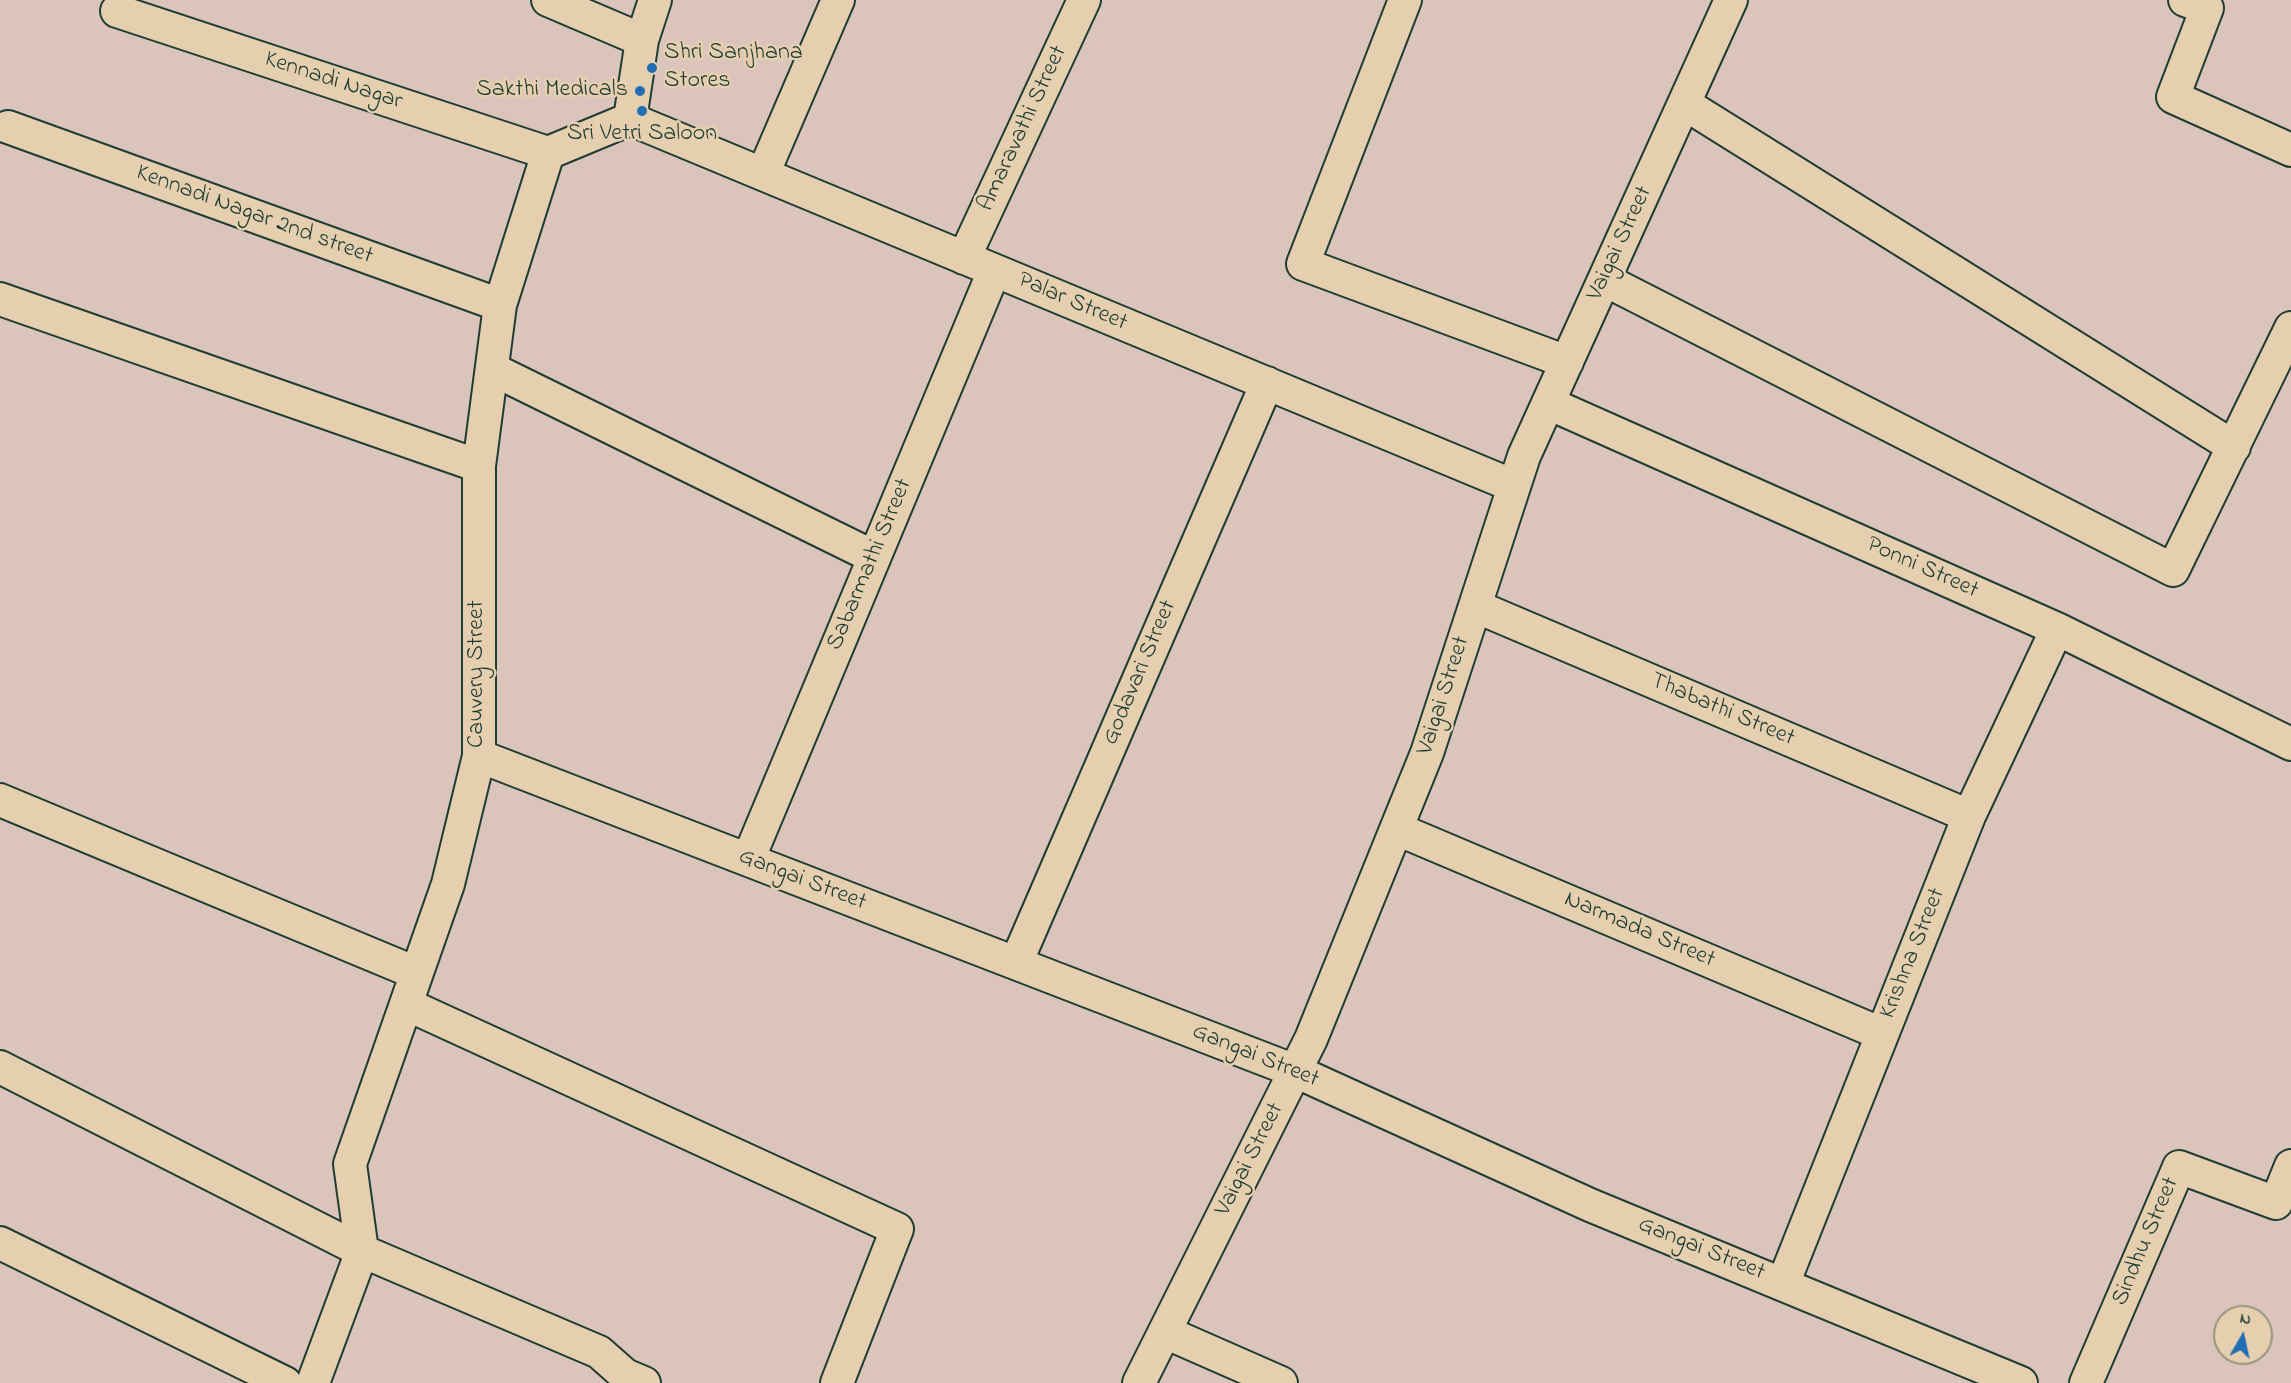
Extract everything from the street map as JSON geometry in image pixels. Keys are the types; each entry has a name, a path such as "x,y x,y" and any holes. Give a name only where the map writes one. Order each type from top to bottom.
{"street":[{"path":"549,0 642,40"},
{"path":"548,153 630,119 642,40 655,0"},
{"path":"763,174 838,0"},
{"name":"Amaravathi Street","path":"964,258 1084,0"},
{"path":"1405,0 1304,264 1567,363"},
{"name":"Vaigai Street","path":"1139,1383 1311,1039 1427,753 1524,456 1731,0"},
{"path":"2185,0 2207,8 2173,97 2291,150"},
{"name":"Kennadi Nagar","path":"117,11 548,153"},
{"path":"1684,104 2234,447"},
{"name":"Palar Street","path":"630,119 1514,486"},
{"name":"Kennadi Nagar 2nd street","path":"8,127 500,305"},
{"name":"Cauvery Street","path":"313,1383 362,1251 350,1164 448,884 479,756 479,466 500,305 548,153"},
{"name":"Sabarmathi Street","path":"748,860 994,271"},
{"path":"1605,280 2173,570 2291,328"},
{"path":"0,299 479,466"},
{"path":"492,369 874,557"},
{"name":"Godavari Street","path":"1016,963 1266,383"},
{"name":"Ponni Street","path":"1548,403 2057,629 2291,744"},
{"name":"Thabathi Street","path":"1475,606 1969,816"},
{"name":"Krishna Street","path":"1783,1284 1969,816 2057,629"},
{"name":"Gangai Street","path":"479,756 1295,1071 1590,1205 2021,1383"},
{"path":"0,800 416,974"},
{"name":"Narmada Street","path":"1397,828 1882,1034"},
{"path":"406,1004 897,1230 837,1383"},
{"path":"0,1067 362,1251 599,1352 630,1380"},
{"name":"Sindhu Street","path":"2086,1383 2180,1167 2276,1203 2291,1166"},
{"path":"0,1243 285,1383"},
{"path":"1165,1332 1281,1383"}],"place":[{"name":"Shri Sanjhana Stores","path":"652,68"},
{"name":"Sakthi Medicals","path":"640,91"},
{"name":"Sri Vetri Saloon","path":"642,111"}]}
